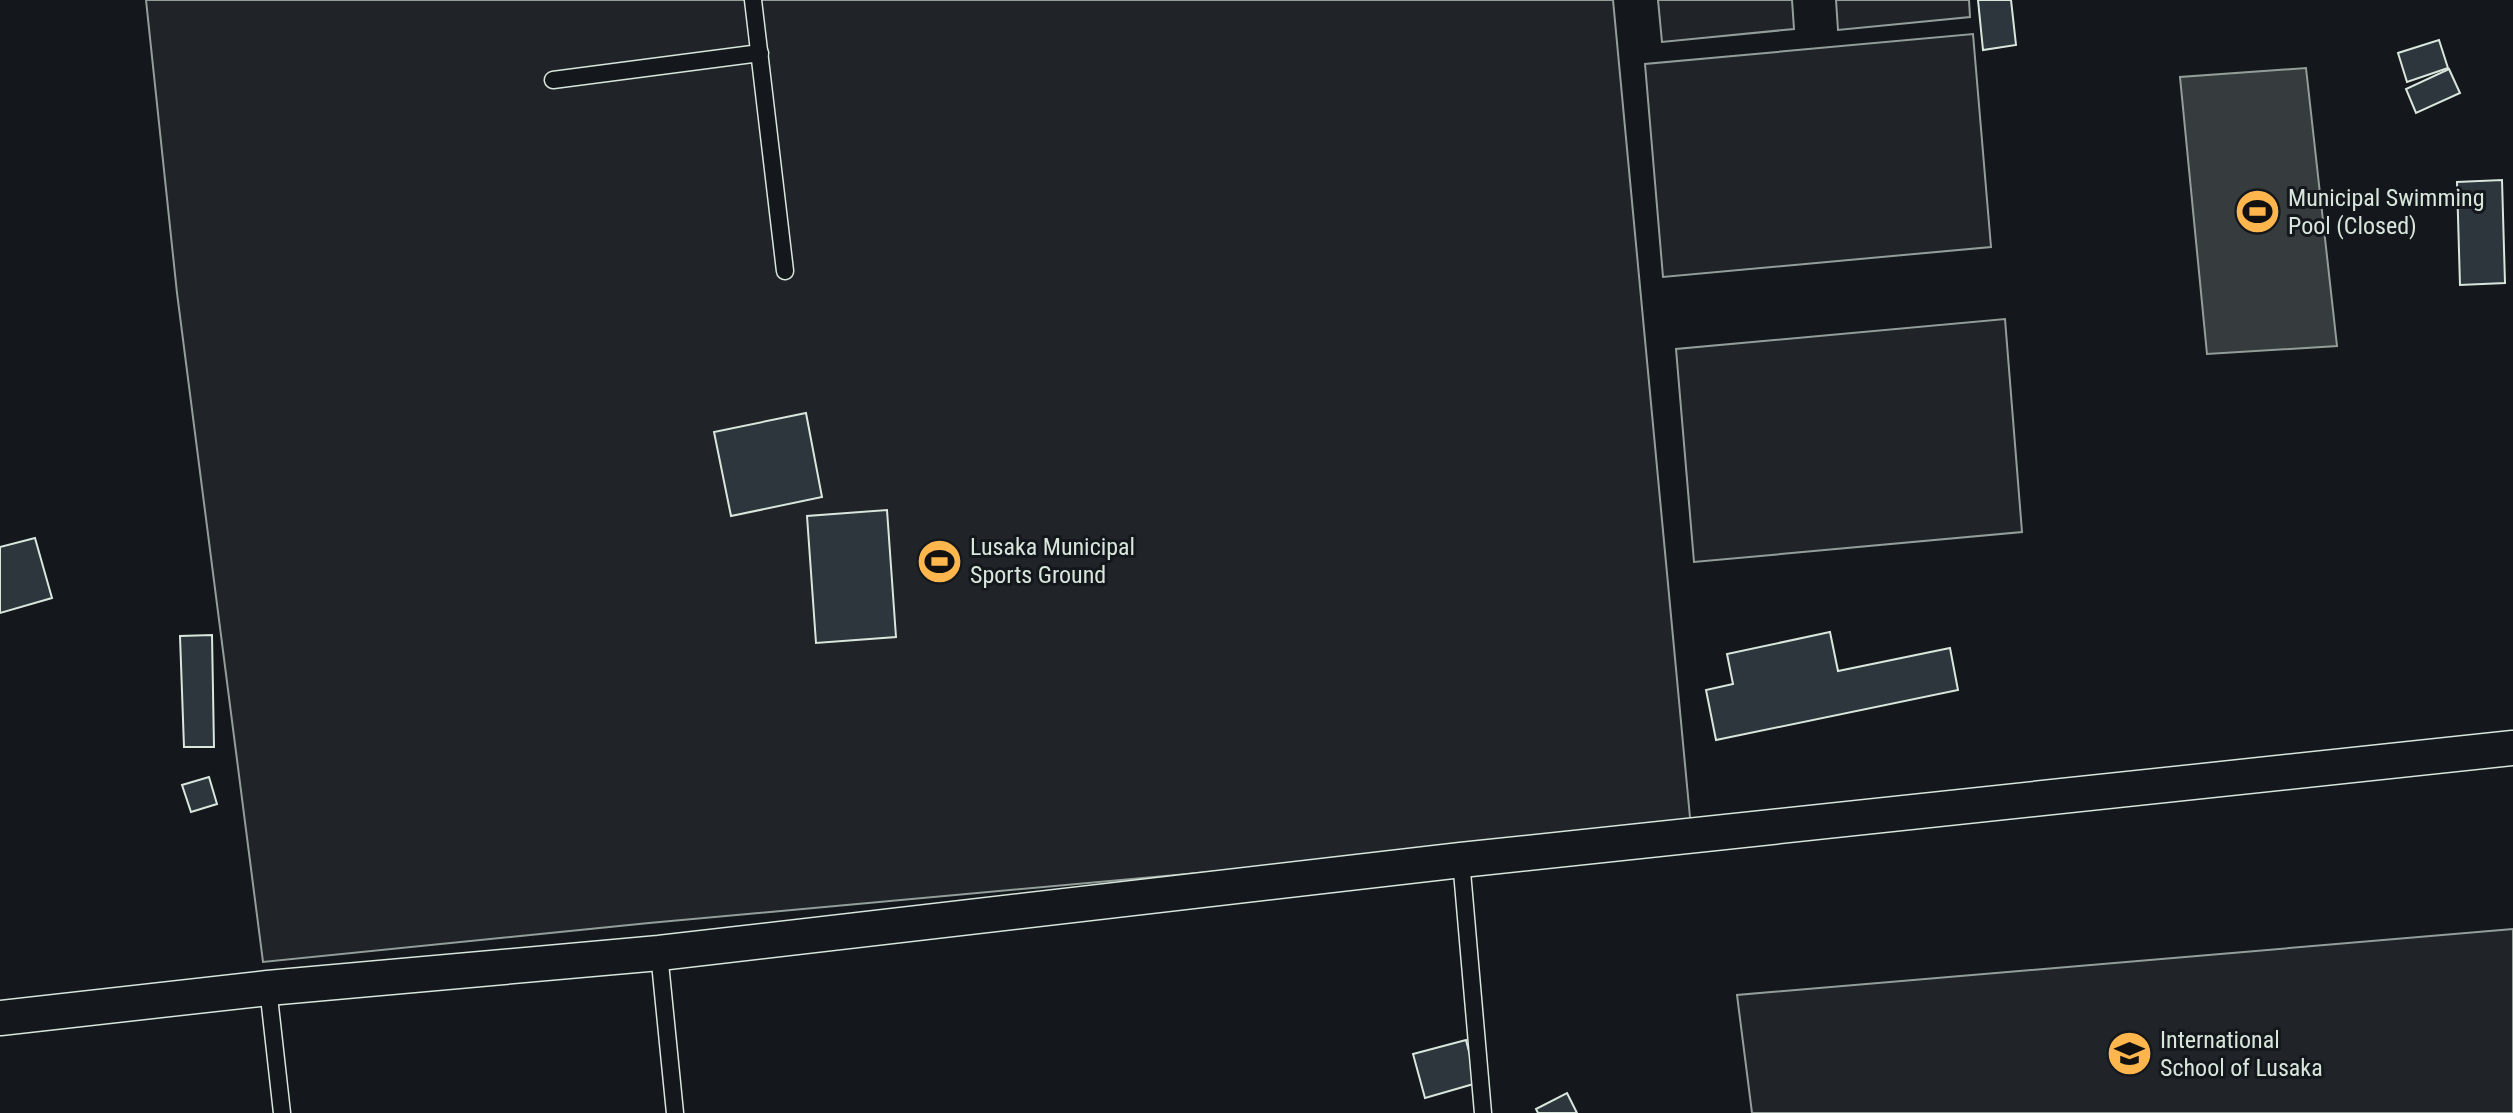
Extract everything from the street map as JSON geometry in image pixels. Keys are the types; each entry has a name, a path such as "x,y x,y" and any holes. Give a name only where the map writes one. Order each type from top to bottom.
{"street":[{"path":"0,1018 268,988 659,953 1461,860 2513,748"}],"lane":[{"path":"753,0 785,271"},
{"path":"553,80 760,53"},
{"path":"1461,860 1483,1113"},
{"path":"659,953 675,1113"},
{"path":"268,988 282,1113"}],"shaded area":[{"name":"Lusaka Municipal Sports Ground","path":"146,0 1613,0 1691,828 649,923 263,962 177,293"},
{"path":"1658,0 1792,0 1794,29 1662,42"},
{"path":"1836,0 1969,0 1970,17 1838,30"},
{"path":"1973,34 1991,247 1663,277 1645,64"},
{"name":"Municipal Swimming Pool (Closed)","path":"2306,68 2337,346 2207,354 2180,77"},
{"path":"2005,319 2022,532 1694,562 1676,349"},
{"name":"International School of Lusaka","path":"2513,929 2513,1113 1752,1113 1737,995"}],"building":[{"path":"1978,0 2011,0 2016,45 1983,50"},
{"path":"2439,40 2448,68 2407,82 2398,53"},
{"path":"2449,69 2460,93 2416,113 2406,89"},
{"path":"2502,180 2505,283 2460,285 2457,182"},
{"path":"806,413 822,497 731,516 714,432"},
{"path":"887,510 896,637 816,643 807,516"},
{"path":"35,538 52,598 0,613 0,547"},
{"path":"1830,632 1838,671 1950,648 1958,690 1716,740 1706,690 1733,684 1727,654"},
{"path":"212,635 214,747 184,747 180,636"},
{"path":"209,777 217,804 191,812 182,785"},
{"path":"1466,1040 1477,1083 1425,1098 1413,1054"},
{"path":"1567,1093 1577,1113 1538,1113 1536,1109"}],"place":[{"name":"Municipal Swimming Pool (Closed)","path":"2257,212"},
{"name":"Lusaka Municipal Sports Ground","path":"939,561"},
{"name":"International School of Lusaka","path":"2129,1054"}]}
